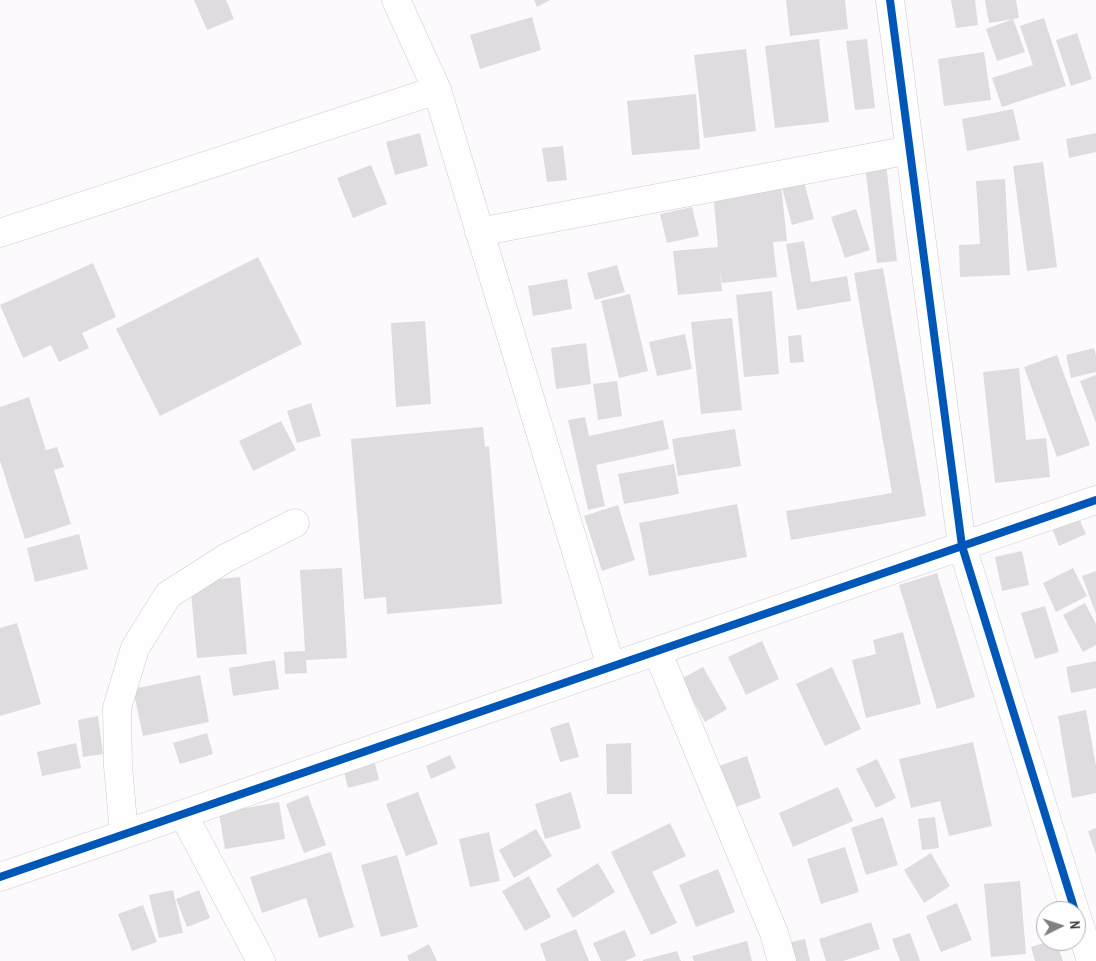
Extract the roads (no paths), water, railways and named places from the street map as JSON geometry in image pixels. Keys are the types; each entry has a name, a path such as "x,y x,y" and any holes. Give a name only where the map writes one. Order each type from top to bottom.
{"street":[{"path":"396,0 437,90 611,667"},
{"path":"890,0 962,546 1073,901"},
{"path":"0,233 437,90"},
{"path":"479,232 910,150"},
{"path":"0,877 1096,500"},
{"path":"124,834 118,766 117,708 135,648 168,595 226,558 295,523"},
{"path":"657,651 774,934 782,961"},
{"path":"183,814 261,961"},
{"path":"1086,945 1091,961"}]}
